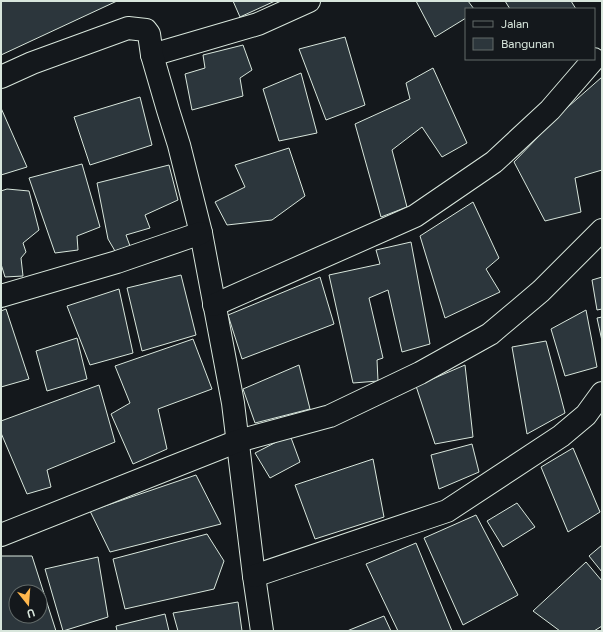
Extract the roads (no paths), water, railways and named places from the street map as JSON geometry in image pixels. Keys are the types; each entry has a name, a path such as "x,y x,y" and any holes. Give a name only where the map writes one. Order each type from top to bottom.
{"street":[{"path":"152,54 258,24 310,1"},
{"path":"1,77 32,63 128,28 146,30 149,34 152,54 179,145 201,233 233,403 262,631"},
{"path":"595,58 602,49"},
{"path":"214,306 415,216 494,162 550,110 593,60"},
{"path":"1,535 238,441 330,416 420,373 490,334 540,291 602,230"},
{"path":"1,296 117,262 201,233"},
{"path":"254,576 447,511 561,436 586,415 602,393"}]}
